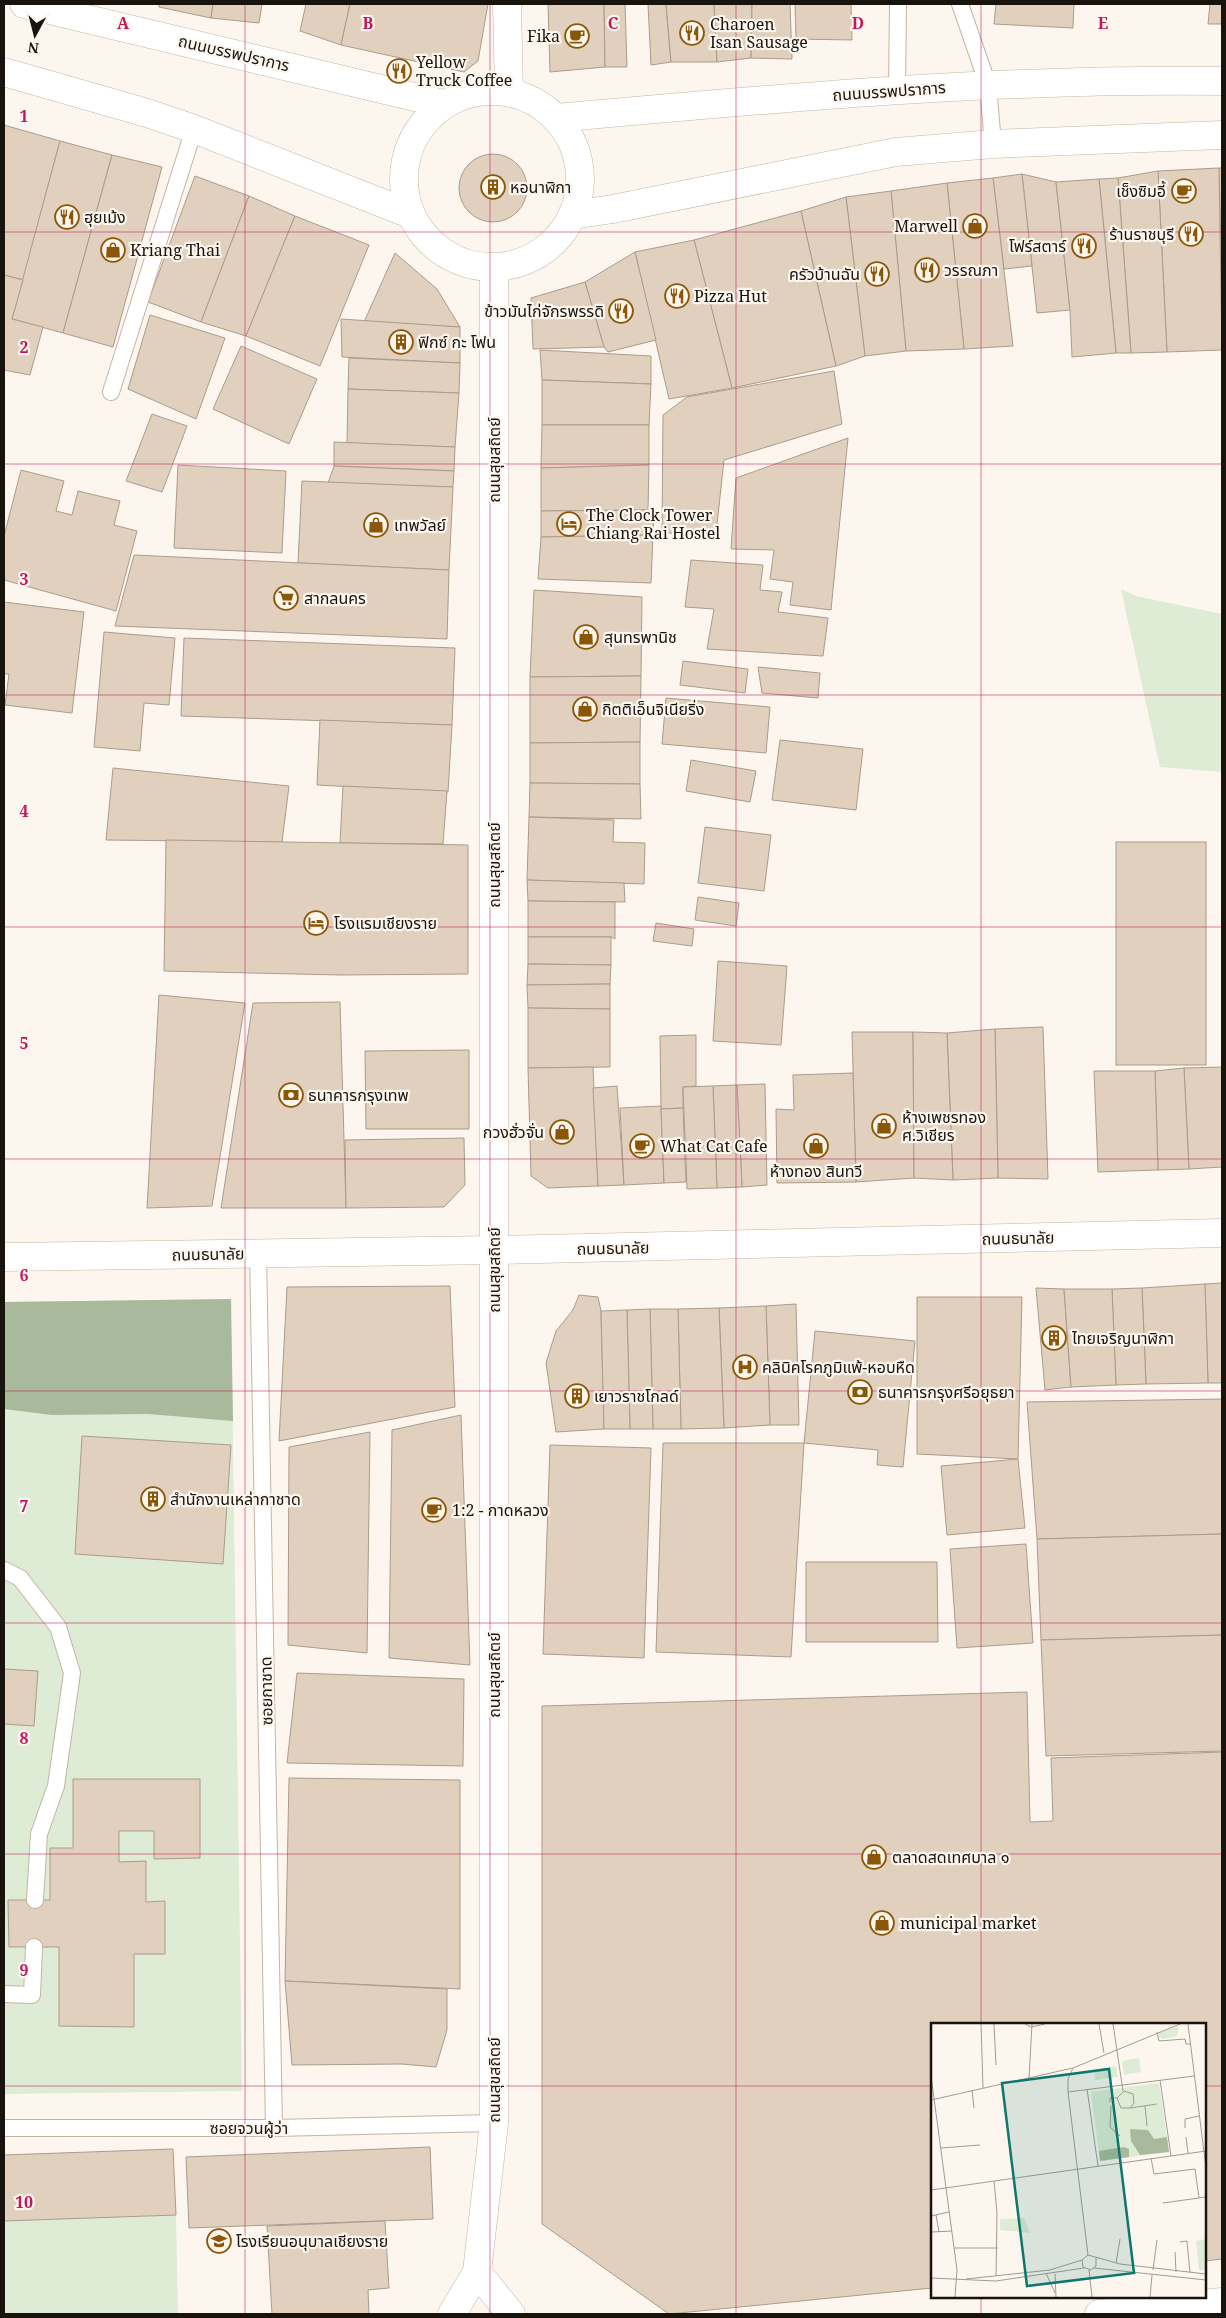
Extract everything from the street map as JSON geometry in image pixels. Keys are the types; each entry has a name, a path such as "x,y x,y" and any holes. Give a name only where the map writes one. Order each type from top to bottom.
{"street":[{"name":"ถนนบรรพปราการ","path":"24,4 444,104"},
{"path":"507,4 509,92"},
{"path":"4,72 147,113 194,129 410,214"},
{"name":"ถนนบรรพปราการ","path":"556,118 897,90 1150,80 1222,81"},
{"path":"487,91 509,92 534,102 556,118 571,139 579,164 579,191 572,216 559,236 541,252 519,263 494,268 468,264 444,254 424,236 410,214 402,184 407,153 421,125 444,104 464,95 487,91"},
{"path":"572,216 896,152 993,144 1222,135"},
{"name":"ถนนสุขสถิตย์","path":"452,2314 478,2272 494,2123 494,268"},
{"name":"ถนนธนาลัย","path":"4,1257 495,1250 1222,1233"},
{"path":"478,2272 511,2314"},
{"path":"1098,2314 1222,2302"}],"lane":[{"path":"897,90 898,4"},
{"path":"960,4 988,85 993,144"},
{"path":"111,392 194,129"},
{"name":"ซอยกาชาด","path":"258,1253 274,2128"},
{"path":"4,1570 20,1578 58,1627 72,1673 56,1786 39,1834 35,1900"},
{"path":"4,1994 32,1995 34,1947"},
{"name":"ซอยจวนผู้ว่า","path":"4,2128 274,2128 494,2123"}],"green space":[{"path":"1121,589 1136,596 1222,614 1222,772 1160,767"},
{"path":"231,1299 242,2091 4,2094 4,1302"},
{"path":"231,1299 233,1421 148,1414 52,1415 4,1409 4,1302"},
{"path":"176,2215 178,2314 4,2314 4,2221"}],"building":[{"path":"159,4 213,4 211,18 159,7"},
{"path":"213,4 262,4 259,23 211,18"},
{"path":"306,4 350,4 341,45 300,31"},
{"path":"350,4 488,4 478,61 464,72 341,45"},
{"name":"Fika","path":"548,4 604,4 605,67 550,72"},
{"path":"604,4 625,4 627,67 605,67"},
{"path":"648,4 666,4 671,62 651,65"},
{"name":"Charoen Isan Sausage","path":"666,4 714,4 717,62 671,62"},
{"path":"714,4 752,4 751,58 717,62"},
{"path":"752,4 790,4 792,59 751,58"},
{"path":"795,4 851,4 852,40 796,39"},
{"path":"996,4 1074,4 1073,28 994,24"},
{"path":"1210,4 1222,4 1222,24 1208,24"},
{"path":"4,125 60,141 23,280 4,275"},
{"name":"ฮุยเม้ง","path":"60,141 112,155 63,333 12,319"},
{"name":"หอนาฬิกา","path":"500,154 512,160 521,169 527,181 525,201 517,212 500,222 486,222 469,212 461,201 459,181 469,164 480,156"},
{"name":"Kriang Thai","path":"112,155 162,167 113,347 63,333"},
{"path":"1219,168 1222,168 1222,296"},
{"name":"ร้านราชบุรี","path":"1219,168 1222,350 1167,352 1158,171"},
{"path":"1158,171 1167,352 1131,353 1118,178"},
{"path":"1022,174 1056,182 1070,310 1037,313"},
{"path":"1022,174 1032,266 1004,269 993,178"},
{"path":"195,176 249,196 201,322 148,302"},
{"name":"Marwell","path":"993,178 1013,346 964,349 947,183"},
{"path":"1118,178 1131,353 1116,353 1099,179"},
{"name":"โฟร์สตาร์","path":"1099,179 1116,353 1072,357 1070,310 1056,182"},
{"name":"วรรณภา","path":"947,183 964,349 906,351 891,191"},
{"name":"ครัวบ้านฉัน","path":"891,191 906,351 865,356 846,197"},
{"path":"249,196 295,216 246,336 201,322"},
{"path":"846,197 865,356 836,366 801,211"},
{"path":"801,211 836,366 732,388 694,240"},
{"path":"295,216 369,245 320,366 246,336"},
{"name":"Pizza Hut","path":"694,240 732,388 669,399 635,252"},
{"name":"ข้าวมันไก่จักรพรรดิ","path":"635,252 656,340 608,352 604,347 585,282"},
{"path":"395,253 437,289 460,327 364,322"},
{"path":"4,275 23,280 12,319 43,327 30,375 4,370"},
{"path":"585,282 604,347 533,349 531,298"},
{"path":"150,315 225,338 196,419 128,389"},
{"name":"ฟิกซ์ กะ โฟน","path":"341,319 460,327 460,363 342,357"},
{"path":"241,346 317,379 289,444 213,409"},
{"path":"540,350 651,356 651,384 542,380"},
{"path":"349,358 460,363 459,393 348,389"},
{"path":"834,371 842,424 724,460 716,534 662,533 663,415 687,397"},
{"path":"542,380 651,384 649,425 542,425"},
{"path":"348,389 459,393 455,447 347,443"},
{"path":"152,414 187,426 162,492 126,481"},
{"path":"542,425 649,425 649,465 541,468"},
{"path":"848,438 831,610 790,605 793,582 770,579 774,550 731,549 736,478"},
{"path":"334,442 455,447 454,471 334,466"},
{"path":"178,465 286,471 282,553 174,548"},
{"path":"649,465 648,510 541,511 541,468"},
{"path":"334,466 454,471 453,487 328,483"},
{"path":"21,470 64,481 56,511 72,515 78,491 120,501 114,525 137,531 116,611 4,580 4,536"},
{"name":"เทพวัลย์","path":"302,481 453,487 449,570 298,563"},
{"path":"654,510 653,535 541,537 541,511"},
{"path":"653,535 651,583 538,579 541,537"},
{"name":"สากลนคร","path":"134,555 449,570 447,639 115,626"},
{"path":"691,560 763,565 760,590 782,592 778,612 828,618 823,656 707,649 714,609 685,607"},
{"name":"สุนทรพานิช","path":"534,590 642,597 641,676 530,677"},
{"path":"4,602 84,612 72,713 5,705 9,674 4,674"},
{"path":"104,632 175,638 169,705 144,703 140,751 94,747"},
{"path":"184,638 455,648 452,725 181,716"},
{"path":"683,661 748,669 745,693 680,685"},
{"path":"758,667 820,673 818,698 762,693"},
{"name":"กิตติเอ็นจิเนียริ่ง","path":"641,676 640,742 530,743 530,677"},
{"path":"666,698 770,707 766,753 662,744"},
{"path":"320,720 452,725 448,792 317,785"},
{"path":"780,740 863,749 856,810 772,800"},
{"path":"640,742 640,784 530,783 530,743"},
{"path":"691,760 756,771 750,802 686,791"},
{"path":"113,768 289,786 282,842 106,840"},
{"path":"530,783 640,784 641,819 529,817"},
{"path":"343,786 447,791 443,844 340,843"},
{"path":"529,817 614,820 613,842 645,843 644,884 527,880"},
{"path":"705,827 771,835 764,891 698,883"},
{"name":"โรงแรมเชียงราย","path":"166,840 468,845 468,974 340,975 164,971"},
{"path":"1116,842 1206,842 1206,1065 1116,1065"},
{"path":"527,880 624,883 625,902 528,901"},
{"path":"698,897 739,903 736,926 695,920"},
{"path":"528,901 615,902 615,939 611,937 528,937"},
{"path":"656,923 694,929 692,946 653,941"},
{"path":"528,937 611,937 611,965 528,964"},
{"path":"718,961 787,966 781,1045 713,1041"},
{"path":"528,964 611,965 610,984 527,985"},
{"path":"610,984 610,1009 528,1008 527,985"},
{"path":"159,995 245,1003 212,1206 147,1208"},
{"name":"ธนาคารกรุงเทพ","path":"340,1002 346,1208 221,1208 253,1003"},
{"path":"528,1008 610,1009 610,1067 528,1068"},
{"path":"1043,1027 1048,1179 998,1178 995,1029"},
{"path":"995,1029 998,1178 953,1180 947,1033"},
{"name":"ห้างเพชรทอง ศ.วิเชียร","path":"852,1032 913,1032 914,1178 856,1182"},
{"path":"913,1032 947,1033 953,1180 914,1178"},
{"path":"696,1035 696,1086 683,1087 683,1108 661,1109 660,1036"},
{"path":"469,1050 469,1129 366,1129 365,1051"},
{"name":"กวงฮั่วจั่น","path":"593,1067 598,1186 548,1188 531,1176 528,1068"},
{"path":"1222,1067 1222,1167 1189,1169 1184,1068"},
{"path":"1184,1068 1189,1169 1158,1170 1155,1071"},
{"path":"1094,1071 1155,1071 1158,1170 1098,1172"},
{"name":"ห้างทอง สินทวี","path":"853,1073 856,1182 777,1183 776,1109 794,1110 793,1075"},
{"path":"765,1084 767,1185 742,1187 737,1085"},
{"path":"737,1085 742,1187 717,1188 713,1086"},
{"path":"617,1086 624,1185 598,1186 593,1088"},
{"path":"713,1086 717,1188 687,1189 683,1087"},
{"name":"What Cat Cafe","path":"661,1106 664,1183 624,1185 620,1108"},
{"path":"683,1108 686,1182 664,1183 661,1109"},
{"path":"464,1138 465,1185 444,1207 346,1208 345,1140"},
{"path":"1222,1283 1222,1383 1208,1383 1205,1284"},
{"path":"1205,1284 1208,1383 1146,1384 1142,1288"},
{"path":"450,1286 455,1407 279,1441 287,1287"},
{"name":"ไทยเจริญนาฬิกา","path":"1036,1288 1064,1289 1071,1387 1045,1390"},
{"path":"1142,1288 1146,1384 1116,1385 1112,1289"},
{"path":"1064,1289 1112,1289 1116,1385 1071,1387"},
{"name":"เยาวราชโกลด์","path":"579,1295 598,1297 601,1311 604,1429 556,1432 546,1363 556,1331 573,1310"},
{"path":"917,1297 1022,1297 1018,1459 917,1454"},
{"path":"796,1304 799,1425 770,1425 766,1306"},
{"name":"คลินิคโรคภูมิแพ้-หอบหืด","path":"766,1306 770,1425 724,1428 719,1308"},
{"path":"719,1308 724,1428 681,1429 678,1309"},
{"path":"650,1309 678,1309 681,1429 653,1429"},
{"path":"650,1309 653,1429 630,1429 627,1310"},
{"path":"627,1310 630,1429 604,1429 601,1311"},
{"name":"ธนาคารกรุงศรีอยุธยา","path":"815,1331 915,1341 903,1467 877,1465 878,1450 804,1443"},
{"path":"1222,1399 1222,1534 1037,1539 1027,1402"},
{"path":"461,1415 470,1665 389,1658 392,1430"},
{"path":"370,1432 367,1653 288,1645 289,1447"},
{"name":"สำนักงานเหล่ากาชาด","path":"82,1436 231,1445 223,1564 75,1554"},
{"path":"663,1443 804,1443 791,1657 656,1652"},
{"path":"550,1445 651,1448 644,1658 543,1654"},
{"path":"1018,1459 1025,1528 947,1535 941,1466"},
{"path":"1222,1534 1222,1635 1041,1640 1037,1539"},
{"path":"1026,1544 1033,1643 957,1648 950,1549"},
{"path":"806,1562 937,1562 938,1642 806,1642"},
{"path":"1222,1635 1222,1751 1046,1756 1041,1640"},
{"path":"4,1669 38,1671 34,1726 4,1724"},
{"path":"297,1673 464,1679 463,1766 287,1763"},
{"name":"ตลาดสดเทศบาล ๑","path":"1027,1692 1030,1822 1053,1821 1051,1758 1222,1752 1222,2259 1206,2261 1206,2023 931,2023 931,2288 669,2314 542,2224 542,1706"},
{"path":"289,1778 460,1780 460,1989 285,1981"},
{"path":"73,1779 200,1779 200,1858 154,1859 154,1831 119,1831 119,1862 146,1861 146,1902 165,1901 165,1954 134,1954 134,2027 59,2026 59,1947 9,1947 8,1900 50,1900 50,1848 73,1848"},
{"path":"285,1981 447,1989 447,2030 436,2067 402,2064 292,2065"},
{"path":"430,2147 433,2219 189,2228 186,2157"},
{"path":"173,2149 176,2215 4,2221 4,2155"},
{"path":"385,2221 389,2288 368,2290 369,2314 272,2314 267,2226"}],"place":[{"name":"Charoen Isan Sausage","path":"692,33"},
{"name":"Fika","path":"577,36"},
{"name":"Yellow Truck Coffee","path":"399,71"},
{"name":"หอนาฬิกา","path":"493,187"},
{"name":"เช็งซิมอี้","path":"1184,191"},
{"name":"ฮุยเม้ง","path":"67,217"},
{"name":"Marwell","path":"975,226"},
{"name":"ร้านราชบุรี","path":"1191,234"},
{"name":"โฟร์สตาร์","path":"1084,246"},
{"name":"Kriang Thai","path":"113,250"},
{"name":"วรรณภา","path":"927,270"},
{"name":"ครัวบ้านฉัน","path":"877,274"},
{"name":"Pizza Hut","path":"677,296"},
{"name":"ข้าวมันไก่จักรพรรดิ","path":"621,311"},
{"name":"ฟิกซ์ กะ โฟน","path":"401,342"},
{"name":"The Clock Tower Chiang Rai Hostel","path":"569,524"},
{"name":"เทพวัลย์","path":"376,525"},
{"name":"สากลนคร","path":"286,598"},
{"name":"สุนทรพานิช","path":"586,637"},
{"name":"กิตติเอ็นจิเนียริ่ง","path":"585,709"},
{"name":"โรงแรมเชียงราย","path":"316,923"},
{"name":"ธนาคารกรุงเทพ","path":"291,1095"},
{"name":"ห้างเพชรทอง ศ.วิเชียร","path":"884,1126"},
{"name":"กวงฮั่วจั่น","path":"562,1132"},
{"name":"What Cat Cafe","path":"642,1146"},
{"name":"ห้างทอง สินทวี","path":"816,1146"},
{"name":"ไทยเจริญนาฬิกา","path":"1054,1338"},
{"name":"คลินิคโรคภูมิแพ้-หอบหืด","path":"745,1367"},
{"name":"ธนาคารกรุงศรีอยุธยา","path":"860,1392"},
{"name":"เยาวราชโกลด์","path":"577,1396"},
{"name":"สำนักงานเหล่ากาชาด","path":"153,1499"},
{"name":"1:2 - กาดหลวง","path":"434,1510"},
{"name":"ตลาดสดเทศบาล ๑","path":"874,1857"},
{"name":"municipal market","path":"882,1923"},
{"name":"โรงเรียนอนุบาลเชียงราย","path":"219,2241"}]}
